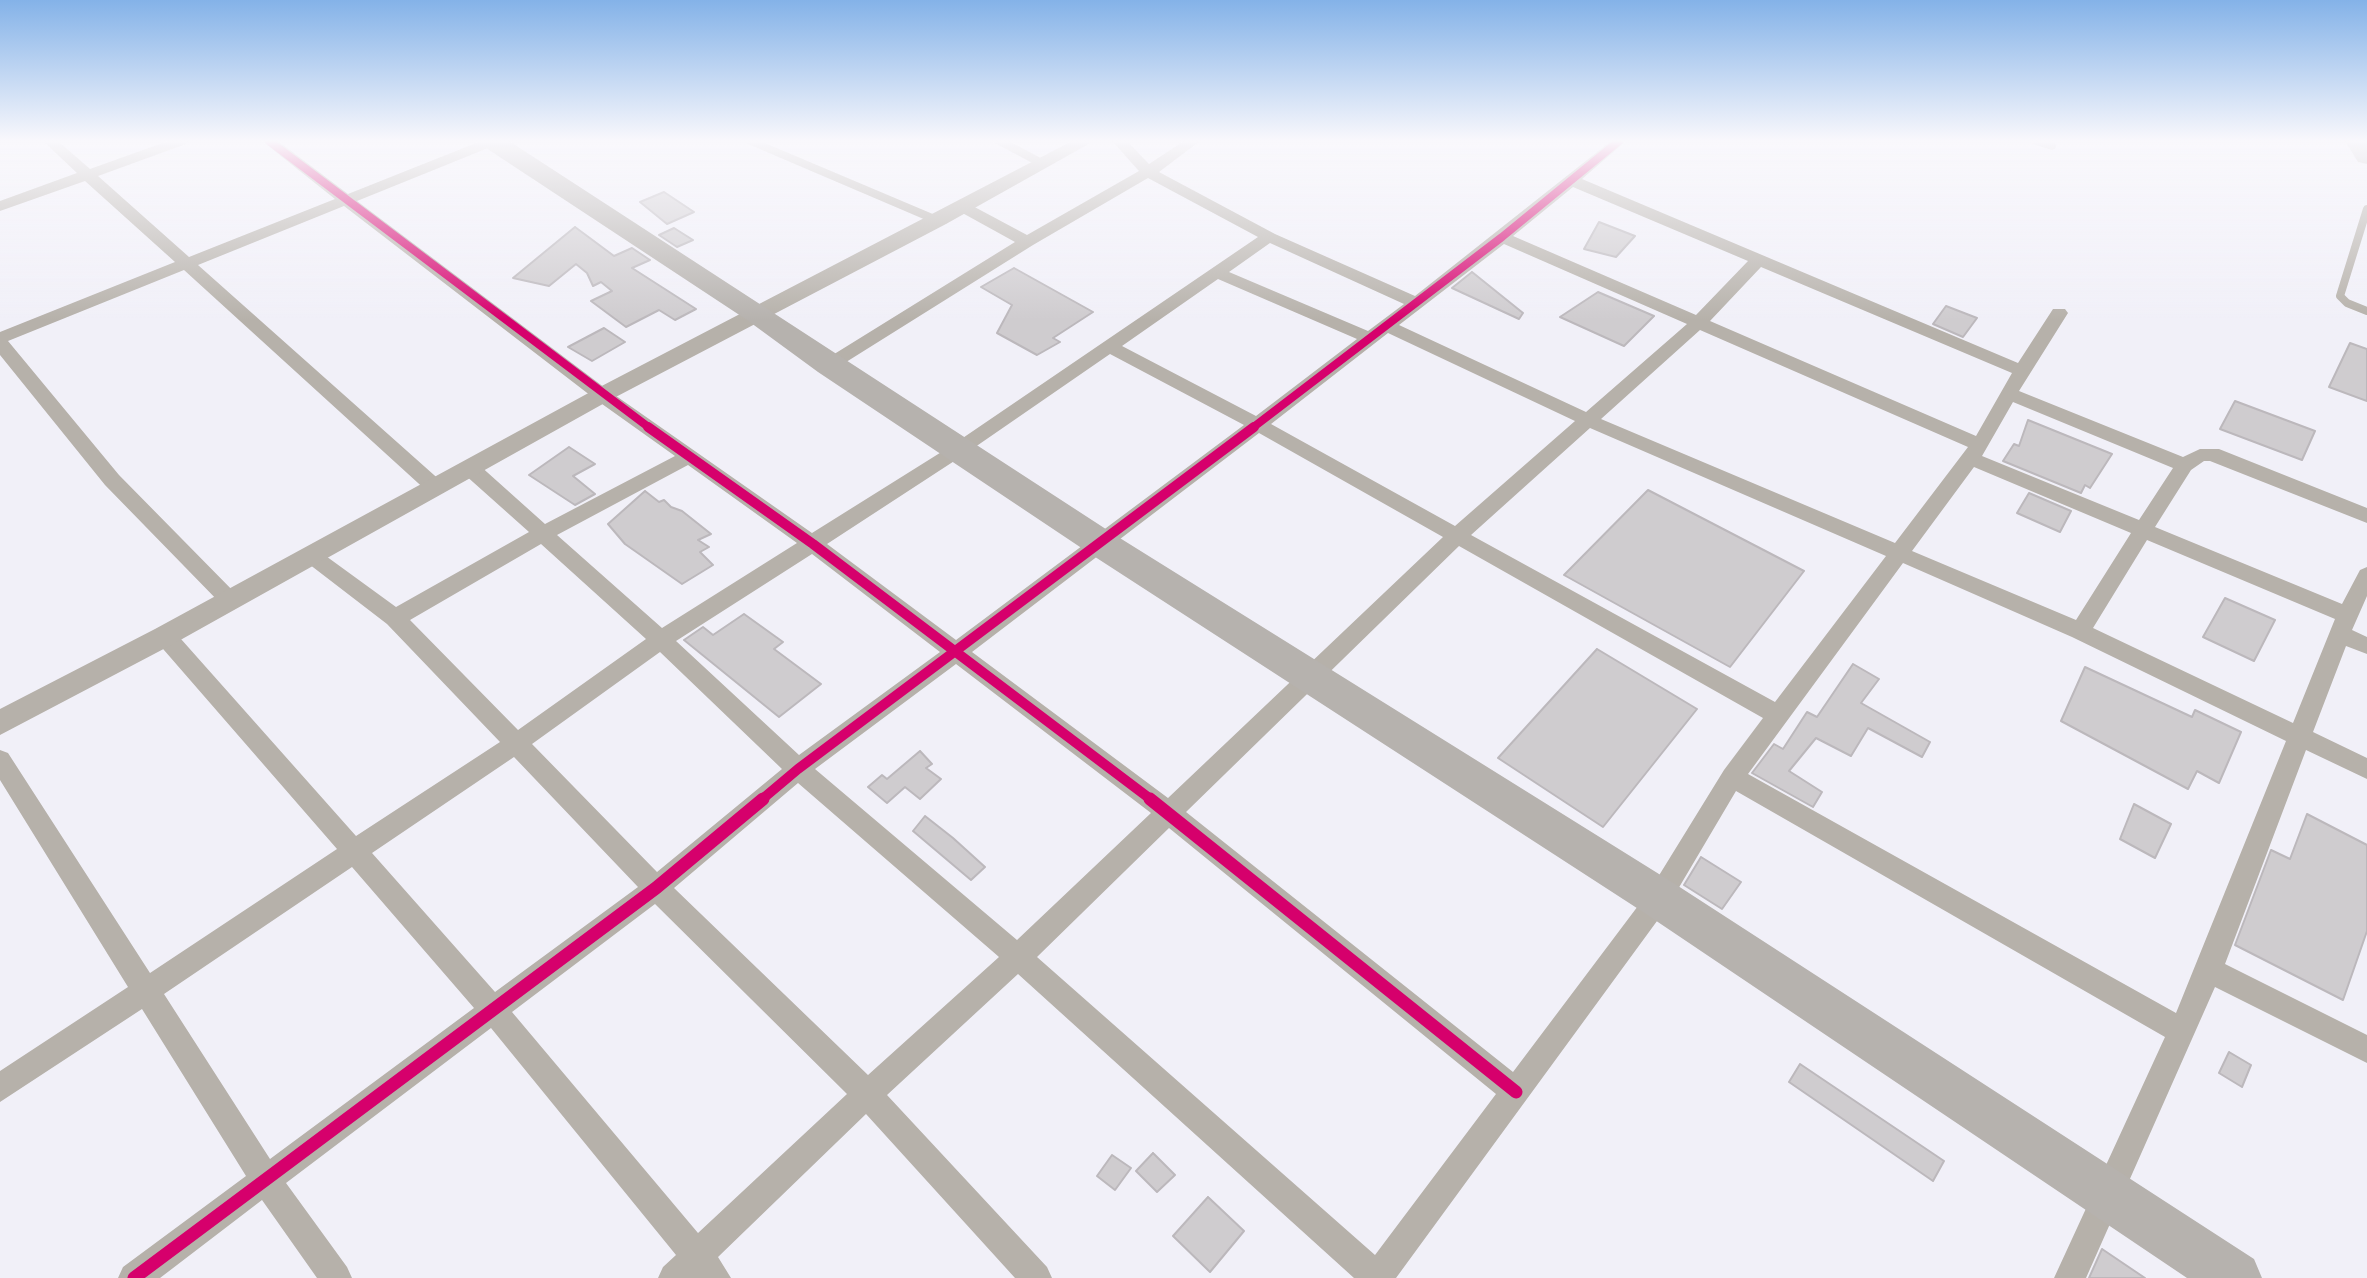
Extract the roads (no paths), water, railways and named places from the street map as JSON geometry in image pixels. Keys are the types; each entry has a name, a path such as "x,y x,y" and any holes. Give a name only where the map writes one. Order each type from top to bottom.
{"highway":[{"path":"584,201 1102,544 1659,898 2235,1278"}],"street":[{"path":"117,201 436,488"},
{"path":"231,600 112,480 0,341 341,201"},
{"path":"350,201 602,395 813,544 1168,812 1516,1092"},
{"path":"892,201 939,220"},
{"path":"0,723 312,556 602,395 975,201"},
{"path":"829,365 1098,201"},
{"path":"1201,201 1269,237 1415,302"},
{"path":"134,1278 656,888 798,769 1102,544 1545,201"},
{"path":"1620,201 2022,371"},
{"path":"963,207 1027,242"},
{"path":"0,1088 515,744 661,640 958,450 1269,237"},
{"path":"1502,237 1699,322 2143,528 2344,625 2367,646"},
{"path":"674,1278 867,1094 1018,957 1457,536 1699,322 1760,258"},
{"path":"1218,273 1378,332 2080,631 2367,769"},
{"path":"471,469 661,640 798,769 1018,957 1377,1278 1659,898 1732,777 1975,452 2059,313"},
{"path":"1111,347 1256,424 1778,715"},
{"path":"2008,393 2184,465"},
{"path":"2080,631 2184,465 2200,455 2212,454 2367,516"},
{"path":"395,618 542,534 689,457"},
{"path":"312,556 395,618 656,888 867,1094 1036,1278"},
{"path":"2070,1278 2209,970 2298,737 2367,575"},
{"path":"165,636 493,1010 715,1278"},
{"path":"0,760 266,1180 336,1278"},
{"path":"1732,777 2181,1031"},
{"path":"2209,970 2367,1050"}],"lane":[{"path":"2367,209 2340,296 2347,303 2367,311"}]}
